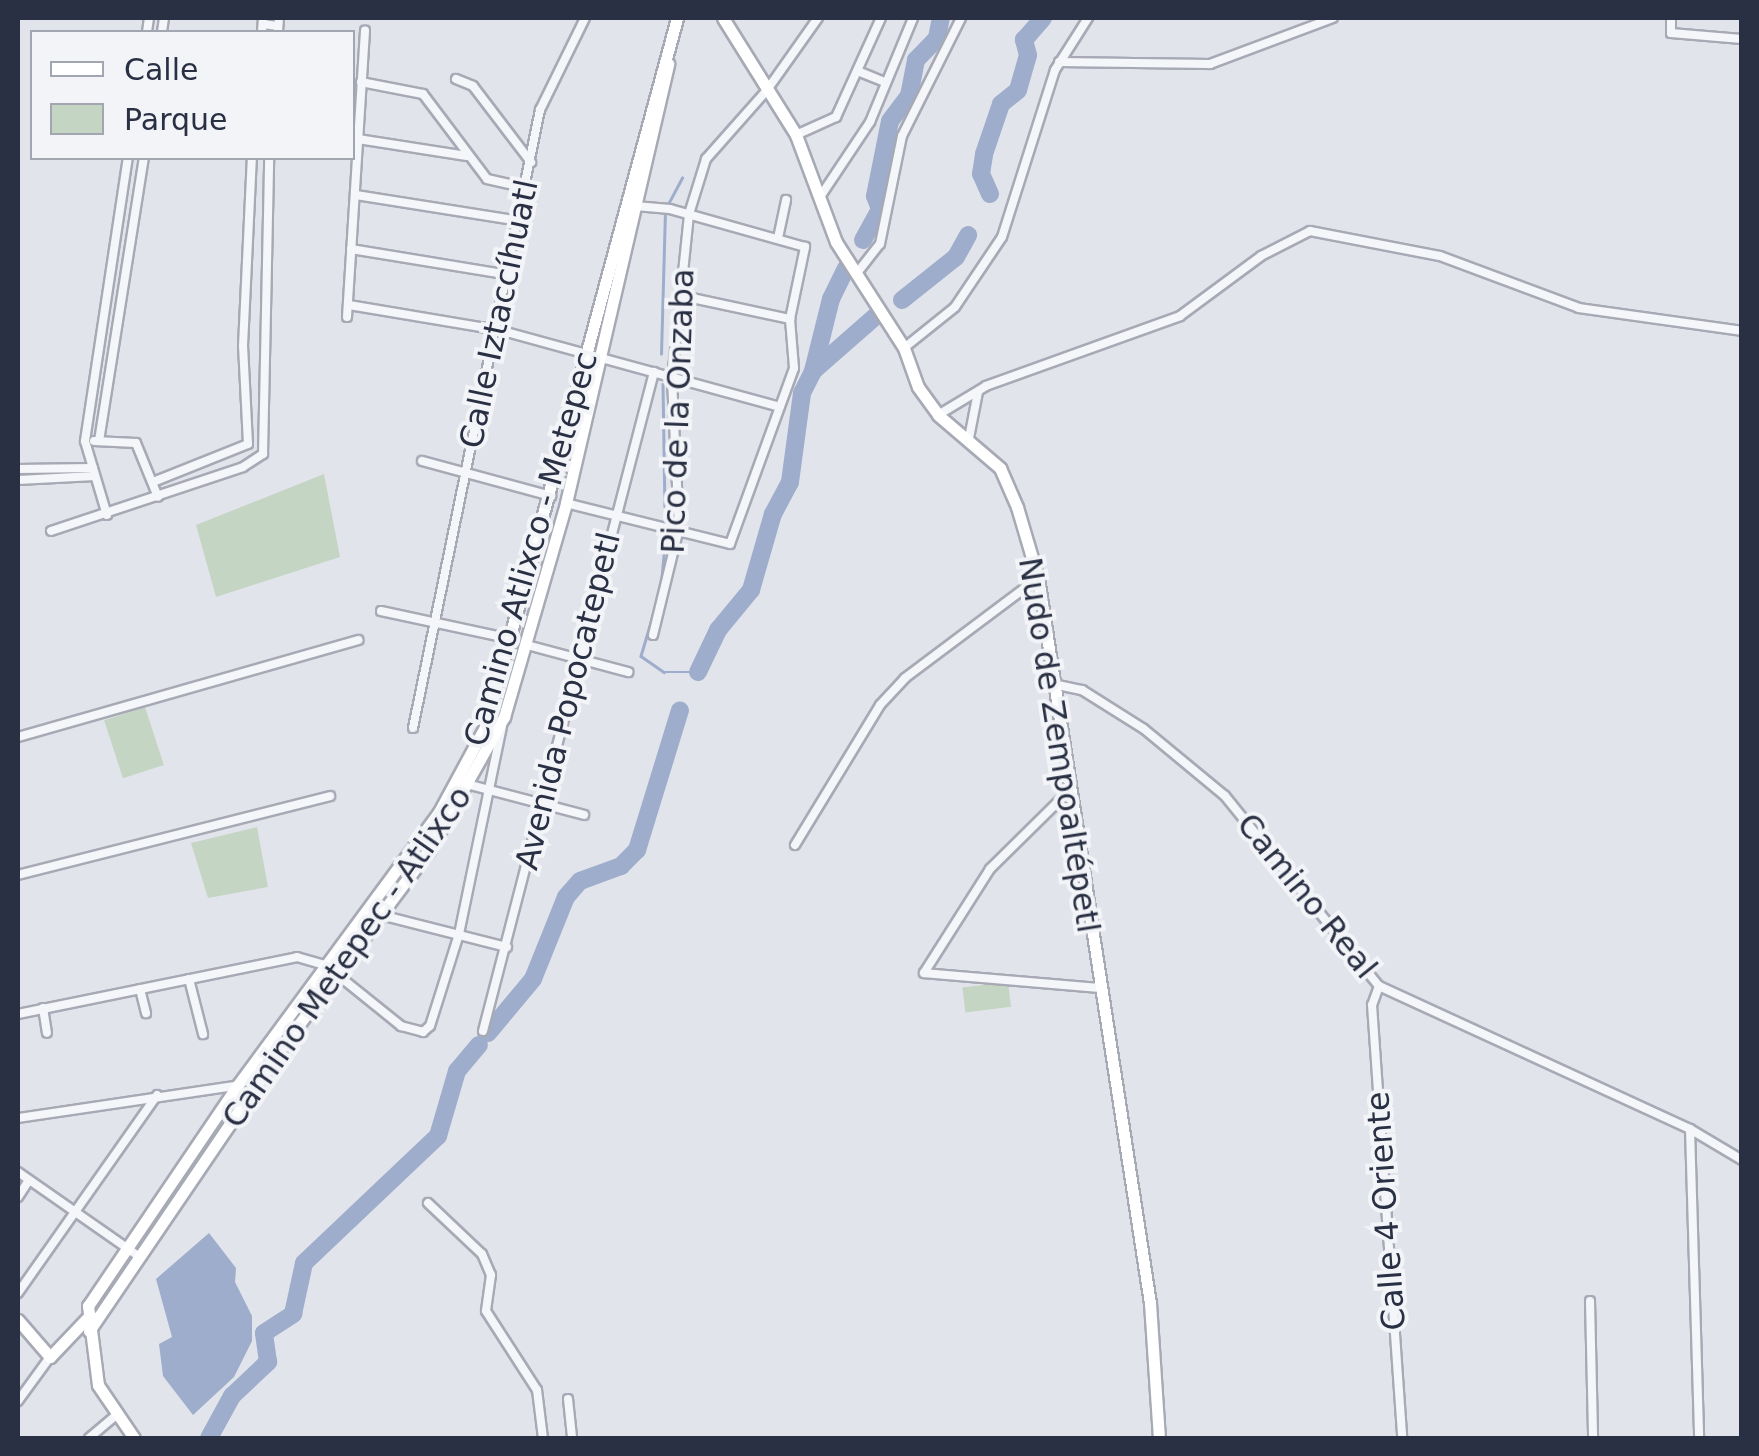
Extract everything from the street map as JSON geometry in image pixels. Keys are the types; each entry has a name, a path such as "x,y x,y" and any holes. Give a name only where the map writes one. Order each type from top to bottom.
{"main road":[{"name":"Camino Metepec - Atlixco","path":"93,1316 200,1165 342,978 380,914 470,785 504,717 566,503 595,357 677,18"},
{"name":"Nudo de Zempoaltépetl","path":"729,21 796,135 822,194 836,242 904,348 938,415 1000,468 1038,578 1067,793 1150,1303 1159,1438"},
{"name":"Camino Atlixco - Metepec","path":"93,1316 124,1247 462,774 486,725 595,357"},
{"path":"188,1156 200,1165"},
{"path":"93,1316 88,1331 98,1385 114,1417 137,1436"},
{"path":"18,1320 50,1357 93,1316"}],"street":[{"path":"151,18 164,19"},
{"name":"Calle Iztaccíhuatl","path":"413,728 543,101 585,18"},
{"name":"Pico de la Onzaba","path":"653,635 680,528 672,379 689,214 706,159 767,90 818,18"},
{"path":"796,135 836,117 860,72 881,18"},
{"path":"822,194 842,174 913,18"},
{"path":"857,273 880,244 902,136 960,18"},
{"path":"904,348 955,307 1002,237 1059,62 1088,18"},
{"path":"1059,62 1210,64 1333,18"},
{"path":"1671,18 1672,33 1742,38"},
{"path":"262,25 278,25"},
{"path":"347,317 365,30"},
{"path":"860,72 886,82"},
{"path":"456,80 473,86 532,162"},
{"path":"362,82 423,94 487,178 526,188"},
{"path":"358,139 469,156"},
{"path":"108,515 85,441 128,160"},
{"path":"99,440 144,160"},
{"path":"153,482 248,444 244,244 252,160"},
{"path":"51,531 158,497 262,454 263,242 269,160"},
{"path":"356,194 520,222"},
{"path":"778,238 786,200"},
{"path":"566,503 680,528 730,544 794,368 790,318 805,246 689,214 632,205"},
{"path":"938,415 978,392 1180,316 1261,256 1310,231 1440,256 1579,308 1742,331"},
{"path":"244,244 263,242"},
{"path":"351,249 509,275"},
{"path":"111,272 127,274"},
{"path":"678,295 790,318"},
{"path":"349,304 498,330 780,407"},
{"name":"Avenida Popocatepetl","path":"483,1031 654,372"},
{"path":"969,438 978,392"},
{"path":"85,441 136,443 158,497"},
{"path":"422,462 551,496"},
{"path":"18,468 94,472"},
{"path":"18,480 94,472"},
{"path":"795,845 880,705 904,678 1038,578"},
{"path":"381,610 512,639"},
{"path":"18,737 358,640"},
{"path":"527,645 628,672"},
{"name":"Camino Real","path":"1053,684 1082,690 1144,729 1225,796 1379,986 1690,1129 1742,1160"},
{"path":"342,978 401,1026 423,1032 459,934 504,717"},
{"path":"470,785 584,815"},
{"path":"1067,793 990,869 924,973 1098,988"},
{"path":"18,875 330,796"},
{"path":"380,914 507,947"},
{"path":"18,1014 298,957 328,966"},
{"path":"190,978 203,1034"},
{"name":"Calle 4 Oriente","path":"1379,986 1372,1004 1402,1438"},
{"path":"140,989 146,1013"},
{"path":"43,1008 47,1033"},
{"path":"18,1118 236,1086"},
{"path":"18,1293 157,1095"},
{"path":"1690,1129 1700,1438"},
{"path":"18,1172 136,1255"},
{"path":"18,1196 29,1180"},
{"path":"428,1203 482,1254 491,1276 486,1311 537,1390 542,1438"},
{"path":"1590,1302 1593,1438"},
{"path":"18,1401 50,1357"},
{"path":"568,1399 572,1438"},
{"path":"89,1438 114,1417"}],"green space":[{"path":"324,474 340,557 216,597 196,525"},
{"path":"145,707 164,765 123,778 104,720"},
{"path":"257,827 268,887 208,898 191,843"},
{"path":"1008,982 1011,1007 965,1012 962,988"}],"water":[{"path":"209,1233 236,1268 235,1282 252,1316 252,1341 234,1377 193,1415 163,1376 159,1344 172,1337 156,1279"}],"waterway":[{"path":"863,240 880,209 875,196 890,121 909,96 916,60 937,38 941,18"},
{"path":"990,194 981,174 984,154 1001,104 1018,90 1028,55 1024,40 1043,18"},
{"path":"667,206 682,178"},
{"path":"661,354 665,214"},
{"path":"902,300 956,257 968,235"},
{"path":"813,371 831,299 846,268"},
{"path":"698,672 718,630 751,590 773,514 790,482 802,393 813,371 877,315"},
{"path":"663,384 665,506"},
{"path":"666,534 661,589 641,656 664,672 698,672"},
{"path":"488,1033 533,979 566,897 580,881 621,866 637,850 680,710"},
{"path":"209,1438 232,1396 268,1362 264,1333 293,1314 304,1263 438,1136 457,1071 479,1045"}]}
